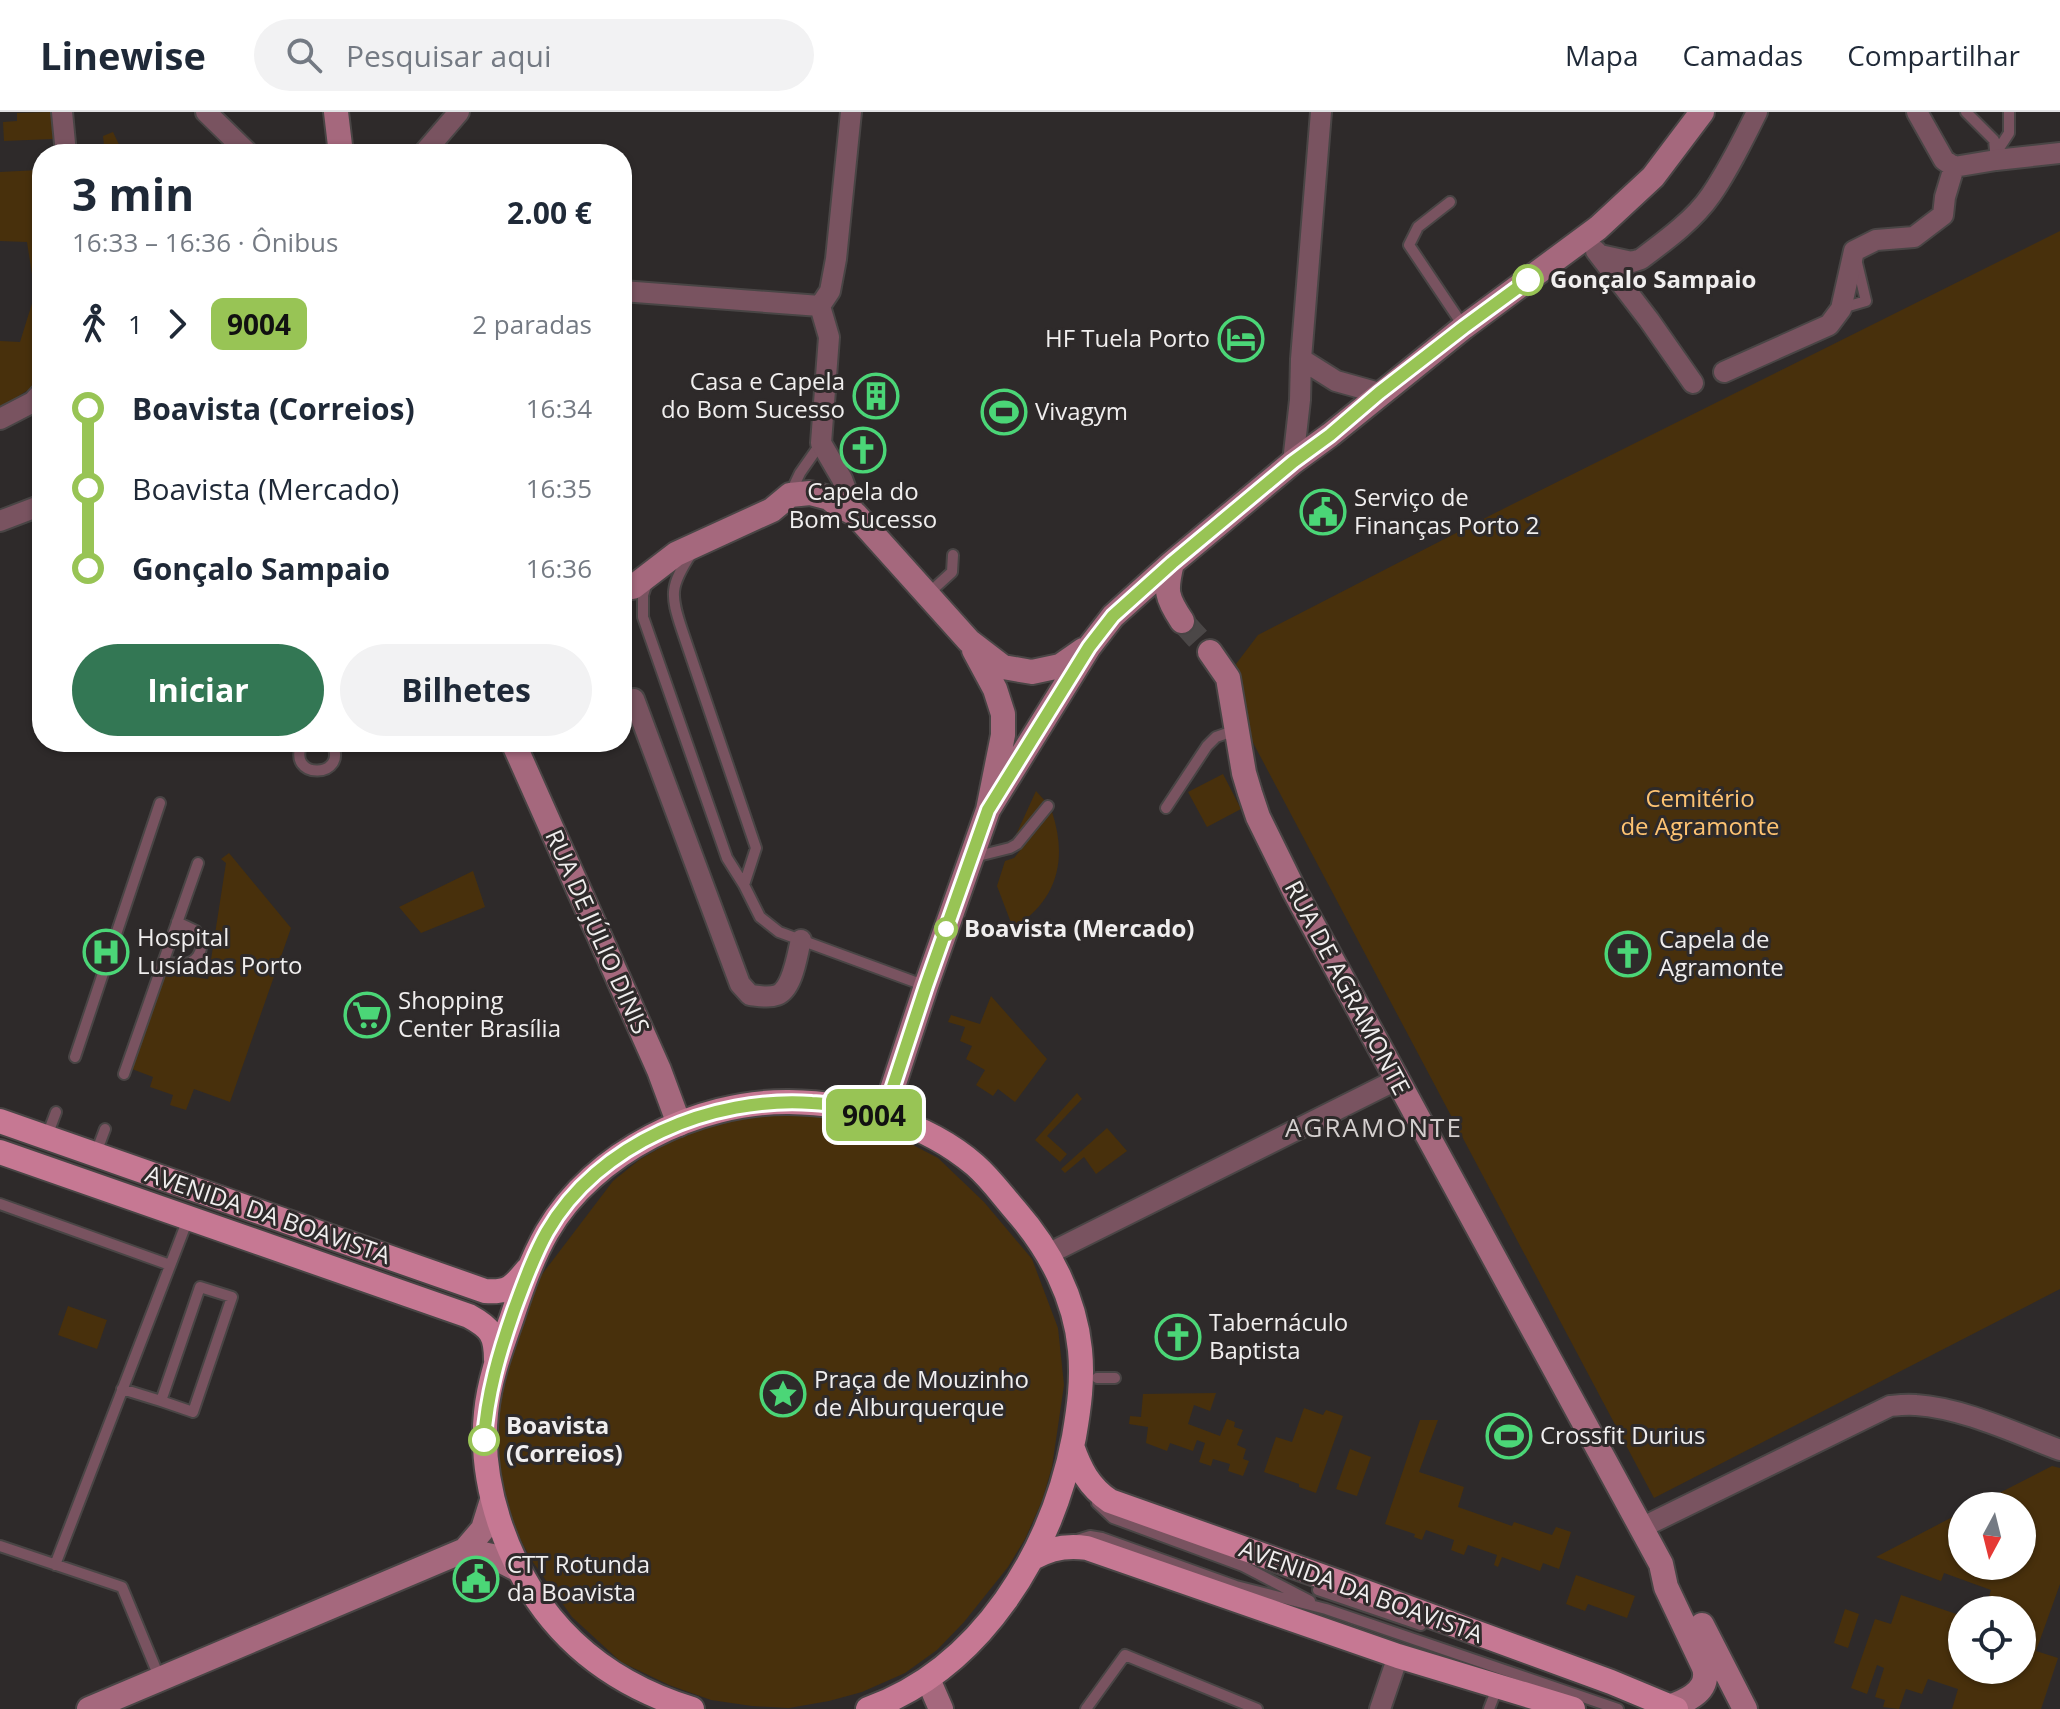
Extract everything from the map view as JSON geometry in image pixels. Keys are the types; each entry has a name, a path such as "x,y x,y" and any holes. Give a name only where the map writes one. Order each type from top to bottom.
{"main road":[{"path":"692,1709 665,1704 626,1682 583,1651 538,1603 517,1569 492,1500 484,1440 486,1414 496,1364 529,1268 548,1230 573,1196 604,1166 640,1142 679,1124 726,1109 784,1102 842,1106 883,1117 929,1134 978,1167 1023,1218 1048,1254 1069,1299 1080,1348 1081,1397 1072,1446 1063,1485 1033,1558 1012,1591 974,1638 928,1679 868,1709"},
{"name":"AVENIDA DA BOAVISTA","path":"0,1121 485,1291 508,1290 529,1268"},
{"name":"AVENIDA DA BOAVISTA","path":"0,1152 469,1316 492,1333 496,1364"},
{"path":"1072,1446 1079,1466 1091,1485"},
{"name":"AVENIDA DA BOAVISTA","path":"1091,1485 1110,1501 1611,1682 1672,1708"},
{"name":"AVENIDA DA BOAVISTA","path":"1033,1558 1052,1549 1067,1547 1105,1553 1398,1656 1494,1698 1573,1709"}],"street":[{"path":"62,112 65,144"},
{"path":"206,112 239,144"},
{"path":"336,112 340,144"},
{"path":"432,144 459,112"},
{"path":"851,112 836,259 830,291 820,306 829,337 821,443 842,479 855,514"},
{"path":"1293,462 1321,112"},
{"path":"1593,246 1632,262 1641,259 1692,217 1710,197 1757,112"},
{"path":"1917,112 1944,160 1954,167 1996,157 2060,153"},
{"path":"988,810 1089,647 1113,616 1293,462 1464,327 1593,246 1629,200 1653,177 1697,114"},
{"path":"1724,372 1829,325 1841,309 1854,251 1876,240 1914,237 1943,215 1954,167"},
{"path":"1593,246 1693,383"},
{"path":"632,292 820,306"},
{"path":"1301,359 1336,381 1379,393"},
{"path":"0,419 32,403"},
{"path":"632,587 676,554 772,510 790,495 810,493 829,498 855,514 969,641 1003,667 1032,672 1060,666 1089,647"},
{"path":"0,521 32,509"},
{"path":"1172,563 1168,597 1182,621"},
{"path":"883,1117 988,810 1003,735 1003,714 995,689 969,641"},
{"name":"RUA DE AGRAMONTE","path":"1210,652 1228,678 1244,773 1258,817 1295,892 1641,1528 1661,1564 1678,1581 1745,1709"},
{"path":"634,699 740,984 750,995 777,995 788,987 801,940"},
{"name":"RUA DE JÚLIO DINIS","path":"517,752 659,1070 679,1124"},
{"path":"1048,1254 1396,1080"},
{"path":"1641,1528 1890,1406 1915,1404 1944,1409 2060,1450"},
{"path":"89,1709 465,1550 483,1529 492,1500"},
{"path":"465,1550 492,1556 517,1569"},
{"name":"RUA DE AGRAMONTE","path":"1661,1564 1666,1587 1701,1661 1731,1709"},
{"path":"1380,1709 1398,1656"},
{"path":"1672,1708 1698,1692 1704,1683 1701,1661"},
{"path":"928,1679 941,1709"}],"lane":[{"path":"1966,112 1994,140 1996,157"},
{"path":"1996,157 2009,133 2009,112"},
{"path":"1450,202 1418,227 1409,245 1464,327"},
{"path":"790,495 800,473 821,443"},
{"path":"699,542 675,582 673,595 679,621 756,848 744,885"},
{"path":"927,594 952,572 953,555"},
{"path":"649,574 643,595 643,617 727,858 760,917 779,932 926,986"},
{"path":"1166,808 1207,746 1216,737 1236,730"},
{"path":"299,752 301,762 311,770 320,771 334,760 335,752"},
{"path":"75,1057 160,803"},
{"path":"971,858 1017,844 1048,806"},
{"path":"124,1074 198,863"},
{"path":"172,963 192,961 197,957 202,943 191,926 177,922"},
{"path":"46,1138 56,1112"},
{"path":"95,1155 105,1129"},
{"path":"0,1204 170,1265"},
{"path":"55,1565 188,1219"},
{"path":"122,1389 193,1412 232,1297 200,1287 161,1401"},
{"path":"1097,1378 1115,1378"},
{"path":"1091,1485 1092,1497 1113,1518 1243,1566 1326,1609"},
{"path":"1067,1547 1078,1539 1090,1536 1102,1538 1236,1586 1326,1609 1618,1709"},
{"path":"0,1546 122,1587 160,1679"},
{"path":"1318,1590 1386,1614 1611,1682"},
{"path":"1086,1709 1125,1655 1257,1709"}],"green space":[{"path":"51,112 53,139 4,141 3,122 17,121 17,113"},
{"path":"113,132 119,144 104,144 103,136"},
{"path":"32,170 32,274 27,242 0,241 0,172"},
{"name":"Cemitério de Agramonte","path":"2060,231 2060,1289 1654,1498 1250,737 1236,664 1258,635"},
{"path":"32,303 32,386 0,408 0,341 20,342"},
{"path":"1223,774 1241,809 1207,827 1188,792"},
{"path":"1036,791 1045,801 1015,837"},
{"path":"1052,812 1059,847 1055,878 1040,905 1013,928 997,886 1005,861 1014,858"},
{"path":"229,853 291,928 230,1102 194,1089 186,1110 170,1105 173,1095 150,1087 153,1077 132,1069 166,973 208,979 226,863 221,859"},
{"path":"473,871 485,907 421,933 399,907"},
{"path":"991,996 1047,1059 1015,1102 998,1089 993,1096 976,1085 985,1070 966,1059 972,1046 960,1041 965,1027 948,1022 951,1015 980,1024"},
{"path":"1077,1093 1082,1099 1047,1136 1067,1154 1060,1162 1035,1140"},
{"name":"Praça de Mouzinho de Alburquerque","path":"822,1115 890,1133 938,1158 984,1202 1032,1259 1058,1328 1064,1385 1052,1467 1042,1501 1008,1567 964,1622 937,1650 905,1673 862,1692 789,1708 711,1700 669,1685 621,1662 572,1617 530,1558 514,1527 490,1472 489,1429 525,1301 613,1181 639,1160 668,1143 702,1129 749,1116"},
{"path":"1107,1128 1127,1151 1096,1174 1084,1157 1065,1173 1061,1169"},
{"path":"68,1306 107,1320 97,1349 58,1335"},
{"path":"1216,1393 1210,1411 1194,1405 1188,1424 1220,1436 1227,1419 1235,1422 1234,1427 1243,1430 1237,1445 1246,1449 1243,1459 1249,1461 1243,1476 1228,1471 1230,1464 1213,1459 1211,1466 1199,1462 1205,1443 1197,1440 1193,1451 1170,1443 1167,1451 1146,1443 1148,1427 1129,1424 1130,1416 1141,1417 1143,1394"},
{"path":"1304,1408 1323,1415 1326,1410 1343,1416 1316,1493 1264,1472 1276,1437 1292,1442"},
{"path":"1420,1420 1438,1420 1419,1472 1464,1487 1458,1507 1512,1526 1514,1522 1552,1535 1556,1527 1571,1532 1559,1569 1543,1563 1540,1571 1502,1557 1498,1567 1494,1565 1497,1555 1468,1545 1464,1555 1451,1550 1454,1540 1426,1530 1422,1540 1414,1537 1415,1534 1385,1524"},
{"path":"1350,1449 1371,1457 1357,1496 1336,1489"},
{"path":"2052,1466 2060,1468 2060,1584 2036,1651 2036,1596 1989,1596 1991,1590 1963,1580 2036,1580 2036,1492 2001,1492"},
{"path":"1948,1519 1948,1574 1944,1573 1941,1581 1876,1557"},
{"path":"1576,1575 1635,1596 1627,1618 1588,1604 1585,1611 1566,1604"},
{"path":"1901,1595 1948,1611 1948,1684 2036,1684 2036,1651 2058,1658 2041,1709 1952,1709 1958,1689 1928,1679 1922,1694 1906,1689 1899,1709 1883,1707 1885,1700 1875,1697 1884,1668 1877,1665 1867,1694 1851,1688 1875,1619 1891,1624"},
{"path":"1845,1609 1859,1614 1848,1648 1834,1643"}],"tunnel":[{"path":"1182,621 1210,652"}],"bus line":[{"name":"9004","path":"484,1440 489,1389 529,1268 548,1230 573,1196 604,1166 640,1142 679,1124 726,1109 755,1104 813,1103 842,1106 883,1117 988,810 1089,647 1113,616 1172,563 1379,393 1528,280"}],"place":[{"name":"Gonçalo Sampaio","path":"1528,280"},
{"name":"HF Tuela Porto","path":"1241,339"},
{"name":"Casa e Capela do Bom Sucesso","path":"876,396"},
{"name":"Vivagym","path":"1004,412"},
{"name":"Capela do Bom Sucesso","path":"863,450"},
{"name":"Serviço de Finanças Porto 2","path":"1323,512"},
{"name":"Boavista (Mercado)","path":"946,929"},
{"name":"Hospital Lusíadas Porto","path":"106,952"},
{"name":"Capela de Agramonte","path":"1628,954"},
{"name":"Shopping Center Brasília","path":"367,1015"},
{"name":"Tabernáculo Baptista","path":"1178,1337"},
{"name":"Praça de Mouzinho de Alburquerque","path":"783,1394"},
{"name":"Crossfit Durius","path":"1509,1436"},
{"name":"Boavista (Correios)","path":"484,1440"},
{"name":"CTT Rotunda da Boavista","path":"476,1579"}],"district":[{"name":"AGRAMONTE","path":"1374,1128"}]}
